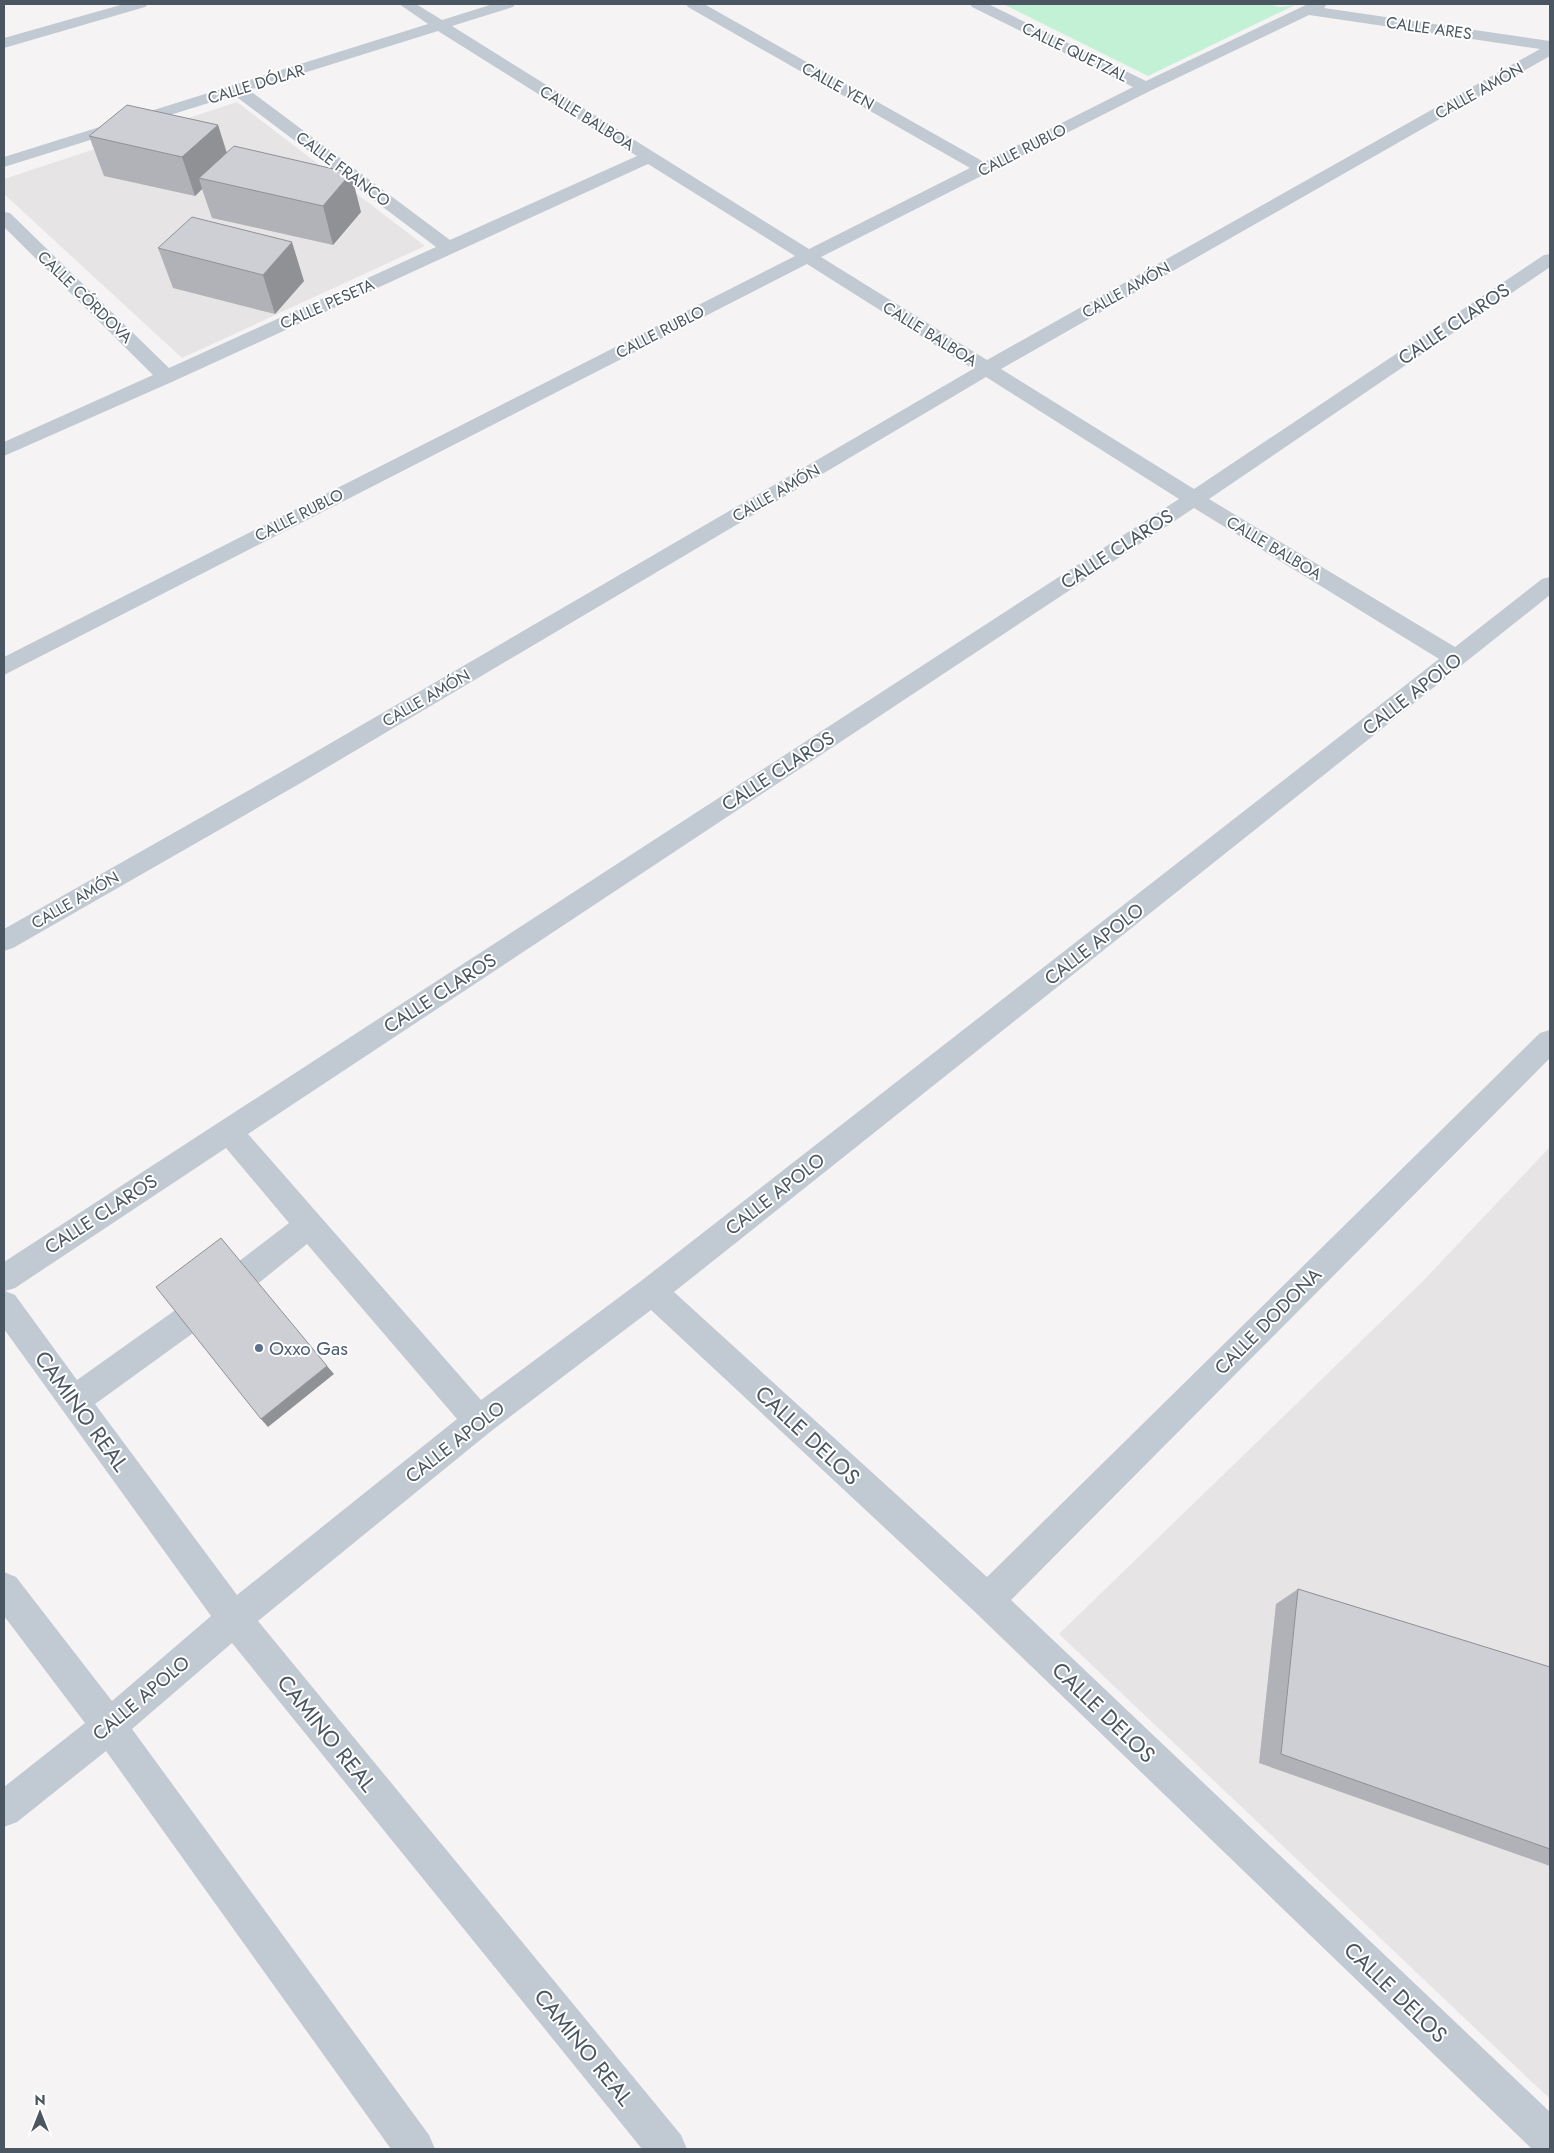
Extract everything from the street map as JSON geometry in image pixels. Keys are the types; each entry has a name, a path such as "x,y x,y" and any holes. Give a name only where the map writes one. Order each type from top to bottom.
{"street":[{"path":"4,43 140,4"},
{"name":"CALLE BALBOA","path":"406,4 1194,499 1457,659"},
{"name":"CALLE DÓLAR","path":"4,162 508,4"},
{"name":"CALLE YEN","path":"693,4 984,169"},
{"name":"CALLE QUETZAL","path":"977,4 1146,87"},
{"name":"CALLE RUBLO","path":"4,667 807,257 1146,87 1314,7"},
{"name":"CALLE ARES","path":"1314,7 1550,46"},
{"name":"CALLE AMÓN","path":"4,941 298,773 986,369 1550,50"},
{"name":"CALLE FRANCO","path":"238,90 449,248"},
{"name":"CALLE PESETA","path":"4,450 649,157"},
{"name":"CALLE CÓRDOVA","path":"4,217 166,377"},
{"name":"CALLE CLAROS","path":"4,1278 1194,499 1550,259"},
{"name":"CALLE APOLO","path":"4,1809 109,1726 234,1619 480,1422 652,1291 1550,584"},
{"name":"CALLE DODONA","path":"987,1600 1550,1041"},
{"path":"228,1131 480,1422"},
{"path":"249,1272 309,1226"},
{"name":"CALLE DELOS","path":"652,1291 987,1600 1550,2139"},
{"name":"CAMINO REAL","path":"4,1305 234,1619 667,2149"},
{"path":"75,1400 185,1321"},
{"path":"4,1589 109,1726 416,2149"}],"shaded area":[{"path":"237,102 425,246 182,358 4,194 4,179"},
{"path":"1550,1147 1550,2099 1059,1634 1423,1281"}],"green space":[{"path":"1003,4 1268,4 1281,7 1295,5 1148,76"}],"building":[{"path":"127,105 218,125 182,157 89,136"},
{"path":"234,146 351,173 323,206 199,178"},
{"path":"192,217 292,242 263,275 158,248"},
{"name":"Oxxo Gas","path":"221,1238 327,1366 261,1419 156,1287"},
{"path":"1298,1589 1550,1667 1550,1849 1281,1754"}],"place":[{"name":"Oxxo Gas","path":"259,1348"}]}
